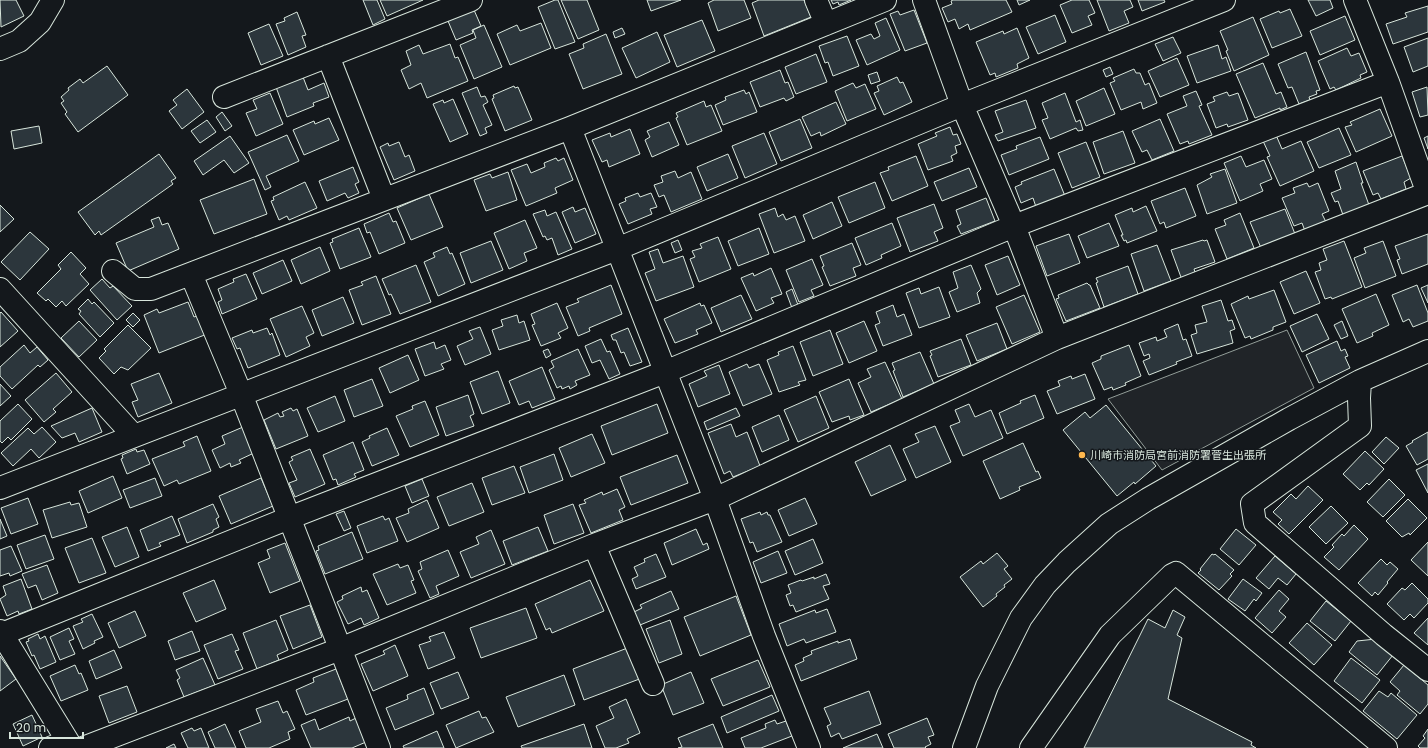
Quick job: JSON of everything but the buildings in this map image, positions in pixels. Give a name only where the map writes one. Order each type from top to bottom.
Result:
[{"type":"street","points":[[0,49],[19,41],[40,22],[53,0]]},
{"type":"street","points":[[224,97],[470,0]]},
{"type":"street","points":[[816,0],[826,24]]},
{"type":"street","points":[[113,271],[135,289],[151,289],[570,128],[885,0]]},
{"type":"street","points":[[924,0],[962,105],[1014,226],[1057,338]]},
{"type":"street","points":[[3,482],[134,436],[617,249],[962,105],[1224,0]]},
{"type":"street","points":[[1355,0],[1388,82],[1428,194],[1057,338],[715,499],[594,545],[340,649],[68,746],[1,632],[665,372],[1014,226],[1388,82]]},
{"type":"street","points":[[328,56],[384,199]]},
{"type":"street","points":[[570,128],[715,499],[764,636],[809,748]]},
{"type":"street","points":[[191,274],[241,394],[379,748]]},
{"type":"street","points":[[0,289],[134,436]]},
{"type":"street","points":[[964,748],[987,686],[1021,618],[1045,585],[1067,562],[1109,524],[1148,499],[1289,419],[1360,381],[1428,351]]},
{"type":"street","points":[[1360,381],[1360,426],[1252,504],[1255,523],[1384,635],[1428,670]]},
{"type":"street","points":[[594,545],[653,684]]},
{"type":"street","points":[[1031,748],[1110,635],[1172,574],[1176,573],[1386,748]]},
{"type":"shaded area","points":[[1287,330],[1314,388],[1162,470],[1108,399]]},
{"type":"place","name":"川崎市消防局宮前消防署菅生出張所","points":[[1082,455]]}]
